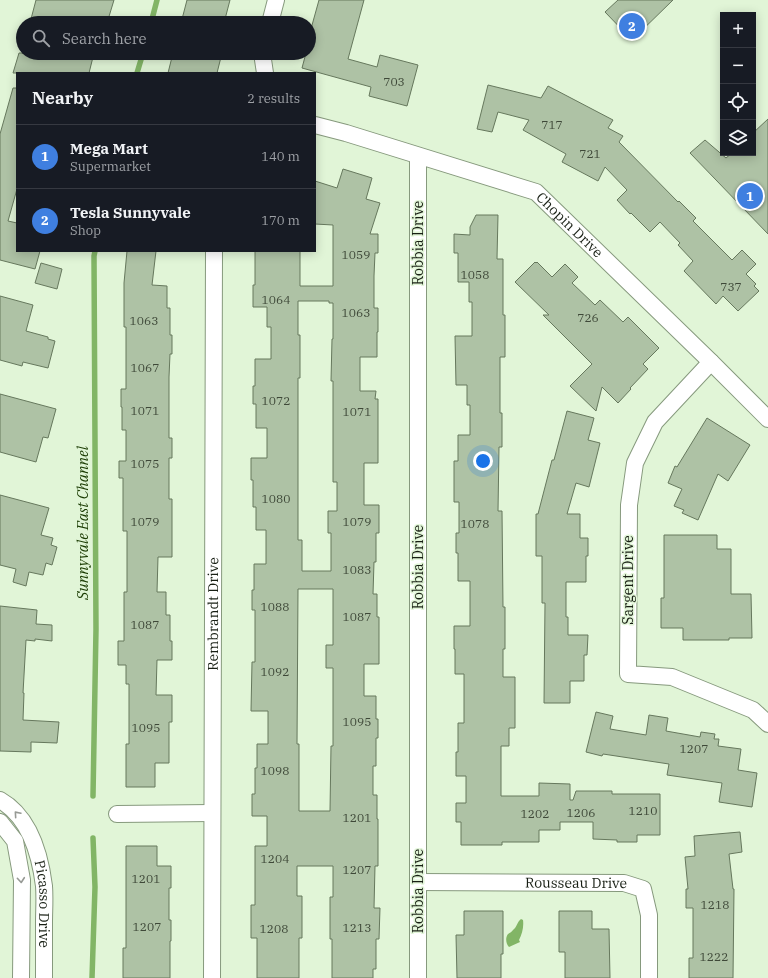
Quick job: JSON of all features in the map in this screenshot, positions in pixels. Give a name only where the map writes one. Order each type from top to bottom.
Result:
[{"type":"street","points":[[272,16],[276,0]]},
{"type":"street","points":[[263,60],[265,72]]},
{"type":"street","name":"Chopin Drive","points":[[316,125],[346,133],[536,192],[768,419]]},
{"type":"street","name":"Robbia Drive","points":[[418,156],[418,978]]},
{"type":"street","name":"Rembrandt Drive","points":[[212,978],[214,252]]},
{"type":"street","name":"Sargent Drive","points":[[711,362],[655,422],[635,463],[629,505],[628,674],[672,677],[753,710],[768,724]]},
{"type":"street","name":"Picasso Drive","points":[[0,800],[9,805],[22,821],[29,832],[40,861],[44,888],[44,978]]},
{"type":"street","points":[[117,814],[212,813]]},
{"type":"street","name":"Picasso Drive","points":[[0,822],[16,841],[22,880],[21,978]]},
{"type":"street","name":"Rousseau Drive","points":[[418,882],[624,883],[643,889],[649,915],[649,978]]},
{"type":"shaded area","points":[[521,919],[523,920],[523,925],[519,940],[520,942],[509,947],[506,937]]},
{"type":"building","points":[[36,0],[114,0],[109,16],[32,16]]},
{"type":"building","points":[[187,0],[230,0],[226,16],[183,16]]},
{"type":"building","points":[[319,0],[364,0],[348,59],[377,67],[380,55],[418,65],[407,106],[369,96],[371,87],[302,68],[304,60],[316,60],[316,16],[315,16]]},
{"type":"building","points":[[618,0],[673,0],[632,40],[605,12]]},
{"type":"building","points":[[17,60],[92,60],[89,72],[13,73]]},
{"type":"building","points":[[171,60],[220,60],[217,72],[168,72]]},
{"type":"building","points":[[488,85],[541,98],[548,86],[613,120],[608,128],[623,136],[619,142],[678,202],[679,201],[696,218],[693,221],[732,260],[742,250],[756,264],[746,274],[756,284],[754,286],[759,291],[738,311],[723,296],[716,304],[684,271],[693,261],[678,245],[680,243],[660,222],[650,232],[617,200],[627,190],[605,167],[598,181],[562,162],[566,154],[523,130],[529,120],[498,112],[492,132],[477,129]]},
{"type":"building","points":[[13,88],[16,88],[16,193],[8,221],[16,223],[16,252],[40,252],[35,269],[0,260],[0,134]]},
{"type":"building","points":[[768,119],[768,234],[690,153],[705,140],[720,153],[720,156],[726,158],[728,156],[756,156],[756,130]]},
{"type":"building","points":[[343,169],[372,178],[366,199],[380,203],[370,234],[378,234],[378,253],[375,253],[374,276],[374,308],[378,308],[377,357],[360,357],[360,391],[376,391],[375,399],[378,399],[378,463],[364,463],[364,505],[379,505],[379,533],[376,533],[376,562],[374,562],[373,594],[377,594],[377,617],[379,617],[379,664],[364,664],[364,696],[376,696],[376,719],[378,719],[376,766],[373,766],[373,795],[377,795],[378,819],[378,866],[375,866],[374,908],[380,908],[379,939],[376,939],[376,969],[373,969],[373,978],[332,978],[330,897],[333,897],[333,866],[297,866],[297,896],[302,896],[302,938],[299,938],[299,978],[257,978],[257,938],[251,938],[251,905],[255,905],[255,846],[267,846],[267,816],[252,816],[252,794],[255,794],[257,744],[268,744],[268,711],[251,711],[252,662],[255,662],[255,610],[252,610],[252,590],[254,590],[254,564],[266,564],[266,530],[256,530],[256,507],[253,507],[251,458],[267,458],[267,428],[256,428],[256,404],[253,404],[253,386],[255,386],[255,359],[271,359],[271,327],[267,327],[267,307],[253,307],[255,252],[300,252],[300,286],[333,286],[333,225],[316,224],[316,181],[337,188]],"holes":[[[298,301],[329,301],[329,303],[333,303],[331,381],[333,381],[333,482],[337,482],[337,511],[328,511],[328,533],[331,533],[331,571],[302,571],[302,540],[298,540],[298,378],[300,378]],[[298,589],[333,589],[333,645],[326,645],[326,668],[333,668],[333,746],[331,746],[330,811],[299,811],[299,744],[297,744]]]},
{"type":"building","points":[[476,215],[498,215],[497,259],[503,259],[505,357],[500,357],[500,413],[502,413],[502,447],[499,447],[498,511],[502,511],[503,607],[505,607],[503,677],[515,677],[515,728],[509,728],[509,746],[501,746],[501,796],[539,796],[539,783],[570,784],[570,800],[573,800],[576,791],[612,791],[612,794],[660,794],[660,835],[637,835],[637,842],[617,842],[617,840],[593,839],[593,822],[560,822],[560,830],[539,830],[539,842],[502,842],[502,845],[461,845],[461,822],[456,822],[456,803],[466,803],[466,776],[456,776],[456,752],[458,752],[458,723],[464,723],[464,674],[455,674],[454,626],[470,626],[470,581],[458,581],[456,533],[459,533],[459,502],[454,502],[454,461],[458,461],[458,435],[470,435],[470,405],[467,405],[467,385],[456,385],[455,336],[472,336],[472,302],[469,302],[469,282],[458,282],[458,253],[454,253],[454,234],[470,235],[470,227]]},
{"type":"building","points":[[127,252],[156,252],[152,285],[167,286],[167,308],[170,308],[170,335],[172,335],[172,354],[170,354],[169,377],[169,438],[172,438],[172,458],[169,458],[169,499],[172,499],[172,557],[158,557],[157,592],[166,592],[166,615],[170,615],[172,660],[157,660],[156,695],[172,695],[172,722],[169,722],[169,763],[155,763],[155,787],[126,787],[126,744],[129,744],[129,684],[126,684],[126,665],[118,665],[118,641],[124,641],[124,592],[127,592],[127,531],[123,531],[123,478],[119,478],[119,461],[126,461],[126,430],[122,430],[121,407],[121,389],[126,389],[124,283]]},
{"type":"building","points":[[535,262],[537,262],[552,277],[565,264],[578,277],[572,283],[595,305],[600,300],[623,322],[628,317],[659,348],[643,364],[648,369],[618,403],[602,387],[596,411],[570,386],[592,364],[543,315],[549,315],[515,282]]},
{"type":"building","points":[[41,263],[62,269],[57,289],[35,283]]},
{"type":"building","points":[[0,296],[33,305],[26,331],[48,337],[48,339],[55,341],[48,368],[23,362],[22,366],[0,360]]},
{"type":"building","points":[[0,394],[56,409],[48,438],[43,437],[36,462],[0,452]]},
{"type":"building","points":[[567,411],[594,418],[588,440],[600,443],[589,487],[576,483],[567,514],[580,514],[580,538],[588,538],[586,582],[566,582],[566,617],[568,617],[568,635],[588,635],[587,655],[584,655],[584,681],[570,681],[570,703],[544,703],[545,603],[542,603],[542,556],[536,556],[536,514],[538,514]]},
{"type":"building","points":[[707,418],[750,445],[728,481],[718,474],[698,520],[682,513],[684,510],[674,506],[682,489],[668,483],[675,466],[677,467]]},
{"type":"building","points":[[0,495],[49,508],[41,535],[53,538],[51,545],[57,547],[52,565],[46,563],[43,575],[29,572],[26,586],[13,582],[16,569],[0,565]]},
{"type":"building","points":[[664,535],[717,535],[717,549],[731,549],[731,594],[751,594],[752,638],[729,638],[729,640],[683,640],[683,628],[661,628],[661,598],[664,598]]},
{"type":"building","points":[[0,606],[37,610],[36,624],[52,625],[52,641],[35,639],[35,641],[26,640],[23,720],[59,722],[57,743],[31,742],[31,752],[0,751]]},
{"type":"building","points":[[596,712],[613,716],[610,729],[646,735],[649,715],[668,718],[666,731],[700,737],[701,732],[715,734],[714,739],[719,739],[718,746],[741,749],[738,770],[757,773],[752,807],[719,802],[722,783],[667,775],[669,764],[603,754],[602,756],[586,752]]},
{"type":"building","points":[[740,832],[742,852],[729,854],[734,889],[733,978],[689,978],[689,958],[693,958],[693,908],[686,908],[686,889],[688,889],[685,857],[695,856],[694,836]]},
{"type":"building","points":[[126,846],[157,846],[157,866],[171,866],[171,888],[169,888],[169,920],[171,920],[170,978],[123,978],[123,948],[126,948]]},
{"type":"building","points":[[464,911],[503,911],[503,954],[501,954],[501,978],[457,978],[456,935],[464,935]]},
{"type":"building","points":[[559,911],[592,911],[592,929],[609,929],[610,978],[565,978],[565,952],[559,952]]},
{"type":"waterway","name":"Sunnyvale East Channel","points":[[153,16],[157,0]]},
{"type":"waterway","name":"Sunnyvale East Channel","points":[[137,72],[141,60]]},
{"type":"waterway","name":"Sunnyvale East Channel","points":[[93,796],[96,629],[95,252]]},
{"type":"waterway","name":"Sunnyvale East Channel","points":[[92,978],[95,887],[93,838]]},
{"type":"place","name":"Tesla Sunnyvale","points":[[632,26]]},
{"type":"place","name":"Mega Mart","points":[[750,196]]}]
